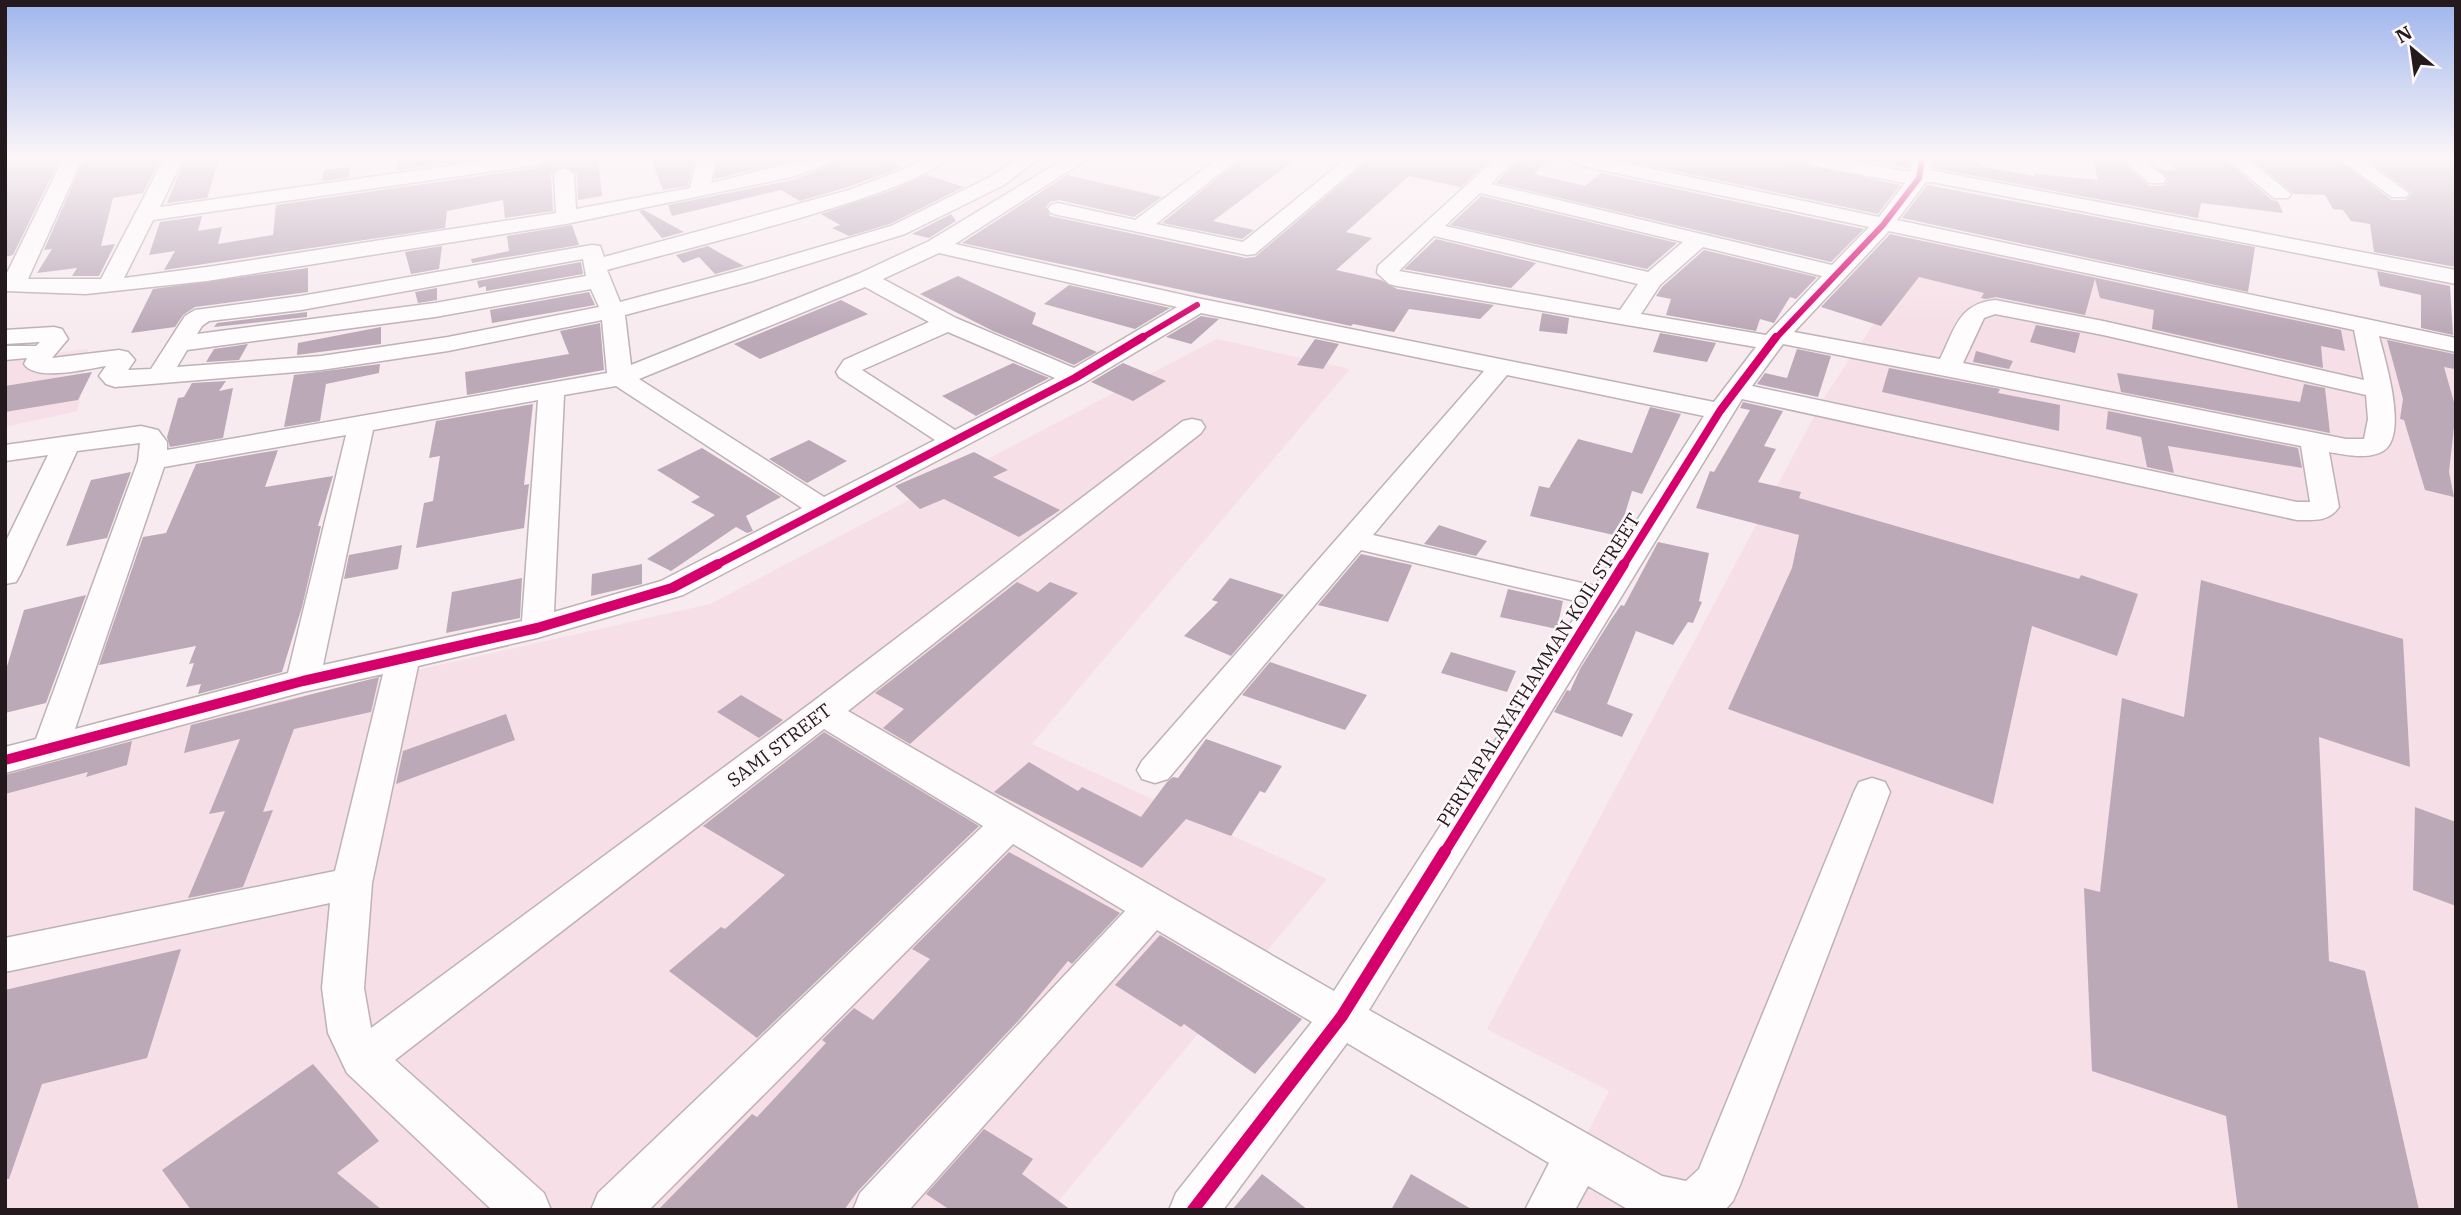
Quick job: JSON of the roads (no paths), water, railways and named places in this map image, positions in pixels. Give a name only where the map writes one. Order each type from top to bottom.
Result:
[{"type":"street","points":[[45,216],[10,285],[110,284],[215,273],[578,216]]},
{"type":"street","points":[[110,284],[146,216]]},
{"type":"street","points":[[178,344],[435,310],[594,260],[770,216]]},
{"type":"street","points":[[5,337],[54,334],[56,339],[41,355],[37,364],[40,367],[119,357],[123,360],[112,378],[321,363],[448,344],[613,311],[883,235],[928,216]]},
{"type":"street","points":[[949,216],[974,223]]},
{"type":"street","points":[[152,461],[620,378],[866,279],[937,246],[986,216]]},
{"type":"street","points":[[1088,216],[1247,249],[1288,216]]},
{"type":"street","points":[[1139,227],[1154,216]]},
{"type":"street","points":[[1444,216],[1389,266],[1388,274],[1397,279],[1626,318],[1949,366],[2099,399],[2363,448],[2376,443],[2382,432],[2382,412],[2365,326]]},
{"type":"street","points":[[1602,216],[1838,273]]},
{"type":"street","points":[[1840,216],[2456,345]]},
{"type":"street","name":"PERIYAPALAYATHAMMAN KOIL STREET","points":[[1193,1210],[1342,1016],[1728,400],[1775,339],[1889,216]]},
{"type":"street","points":[[2137,216],[2456,277]]},
{"type":"street","points":[[1430,229],[1652,280]]},
{"type":"street","points":[[1626,318],[1652,280],[1700,239]]},
{"type":"street","points":[[937,246],[1197,305],[1500,368],[1728,400],[2297,511],[2320,511],[2325,507],[2314,440]]},
{"type":"street","points":[[594,260],[613,311],[620,378]]},
{"type":"street","points":[[159,376],[193,321],[203,315],[594,260]]},
{"type":"street","points":[[203,315],[215,273]]},
{"type":"street","points":[[866,279],[947,323],[1075,377]]},
{"type":"street","points":[[5,760],[303,681],[537,628],[672,588],[1075,377],[1197,305]]},
{"type":"street","points":[[1949,366],[1974,314],[1995,307],[2103,328],[2376,390]]},
{"type":"street","points":[[947,323],[853,365],[848,372],[954,441]]},
{"type":"street","points":[[5,353],[29,351],[41,355]]},
{"type":"street","points":[[1155,770],[1500,368]]},
{"type":"street","points":[[620,378],[823,509]]},
{"type":"street","points":[[537,628],[552,389]]},
{"type":"street","points":[[303,681],[360,426]]},
{"type":"street","name":"SAMI STREET","points":[[363,1059],[823,712],[1192,427]]},
{"type":"street","points":[[5,453],[149,436],[154,442],[152,461],[51,747]]},
{"type":"street","points":[[5,575],[67,444]]},
{"type":"street","points":[[1353,539],[1605,598]]},
{"type":"street","points":[[404,656],[352,883],[343,988],[350,1032],[363,1059],[527,1210]]},
{"type":"street","points":[[823,712],[1008,825],[1154,906],[1654,1198],[1694,1207],[1716,1185],[1872,792]]},
{"type":"street","points":[[614,1210],[1008,825]]},
{"type":"street","points":[[5,955],[352,883]]},
{"type":"street","points":[[877,1210],[1154,906]]},
{"type":"street","points":[[1549,1210],[1579,1155]]}]
